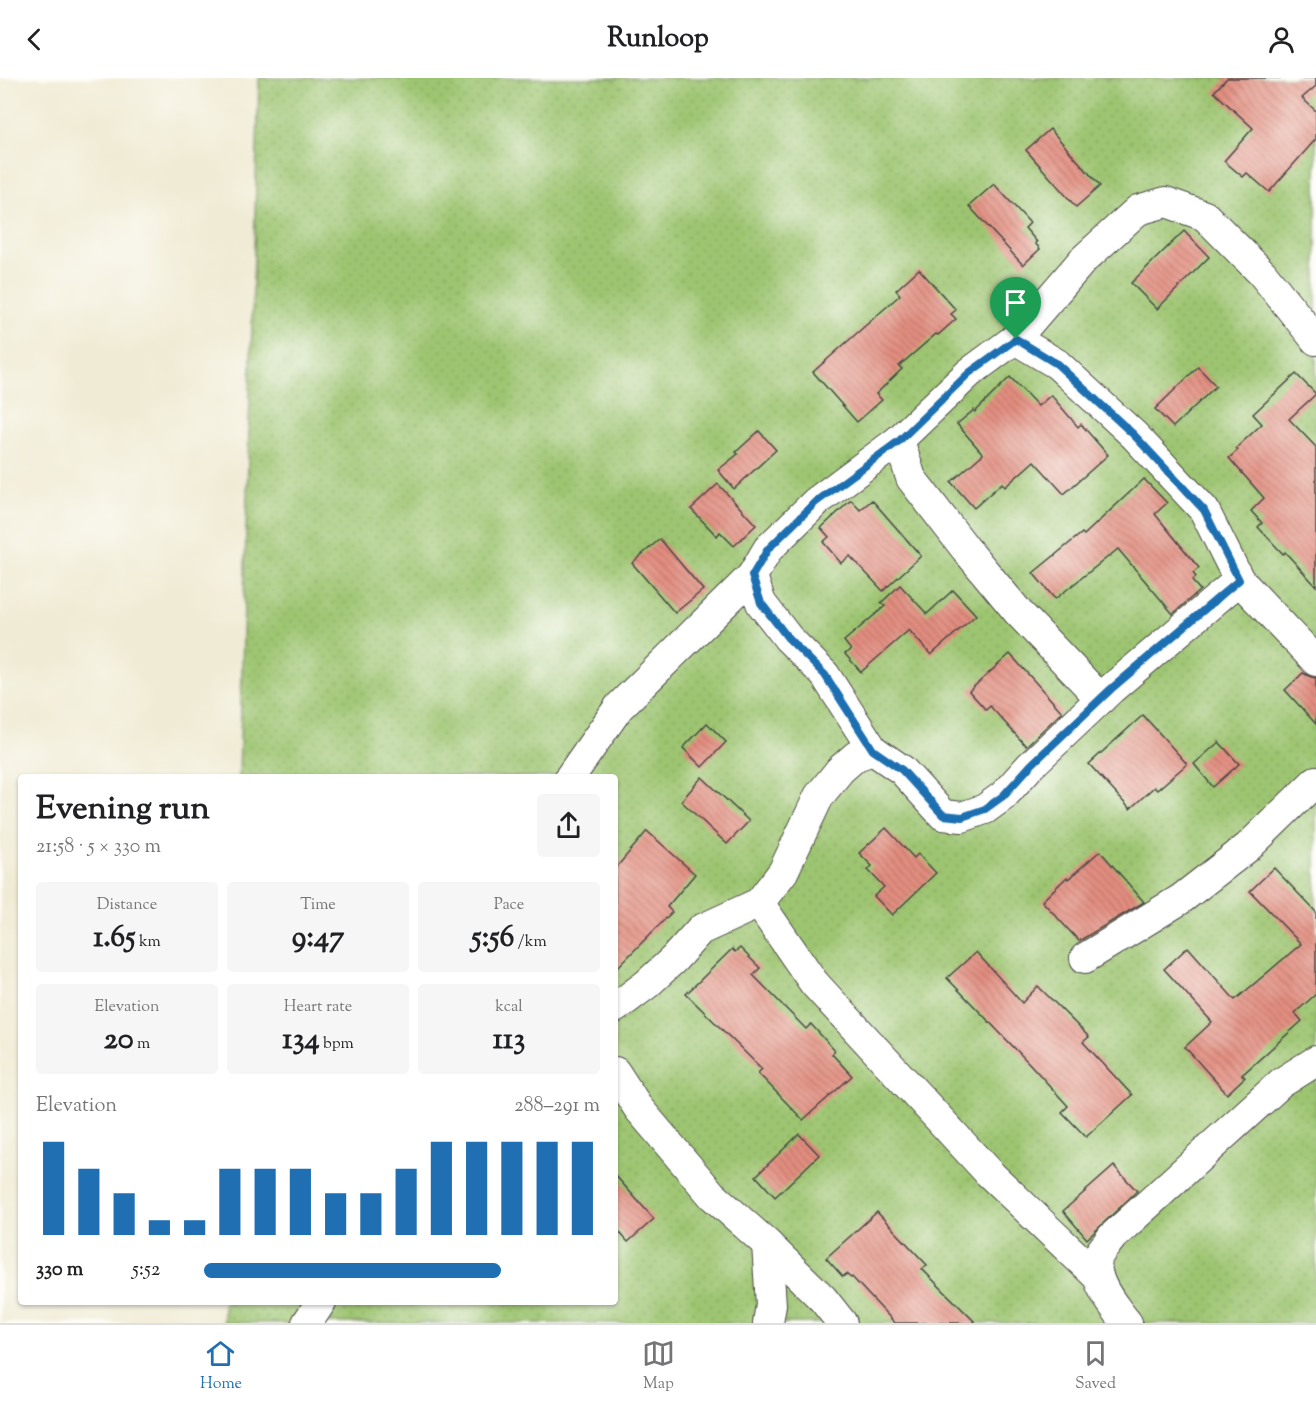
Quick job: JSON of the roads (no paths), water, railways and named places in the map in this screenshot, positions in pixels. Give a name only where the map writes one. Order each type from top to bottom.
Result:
[{"type":"street","points":[[572,774],[619,706],[752,576],[768,549],[816,502],[899,441],[969,373],[1016,339],[1083,260],[1138,210],[1166,202],[1205,216],[1262,273],[1316,340]]},
{"type":"street","points":[[1016,339],[1057,364],[1134,435],[1204,510],[1239,580],[1316,662]]},
{"type":"street","points":[[899,441],[911,478],[965,548],[1018,612],[1101,699]]},
{"type":"street","points":[[752,576],[761,603],[788,638],[825,675],[873,750],[902,770],[943,815],[962,817],[985,809],[1003,796],[1031,765],[1101,699],[1239,580]]},
{"type":"street","points":[[618,1006],[647,984],[700,930],[759,903],[783,872],[819,796],[840,770],[856,756],[873,750]]},
{"type":"street","points":[[1085,958],[1180,899],[1240,854],[1316,781]]},
{"type":"street","points":[[759,903],[814,983],[989,1173],[1098,1277],[1109,1300],[1127,1323]]},
{"type":"street","points":[[1098,1277],[1097,1257],[1112,1237],[1281,1083],[1316,1061]]},
{"type":"street","points":[[618,1077],[639,1109],[712,1195],[767,1244],[823,1299],[842,1323]]},
{"type":"street","points":[[767,1244],[771,1305],[768,1323]]},
{"type":"street","points":[[307,1323],[319,1305]]}]
